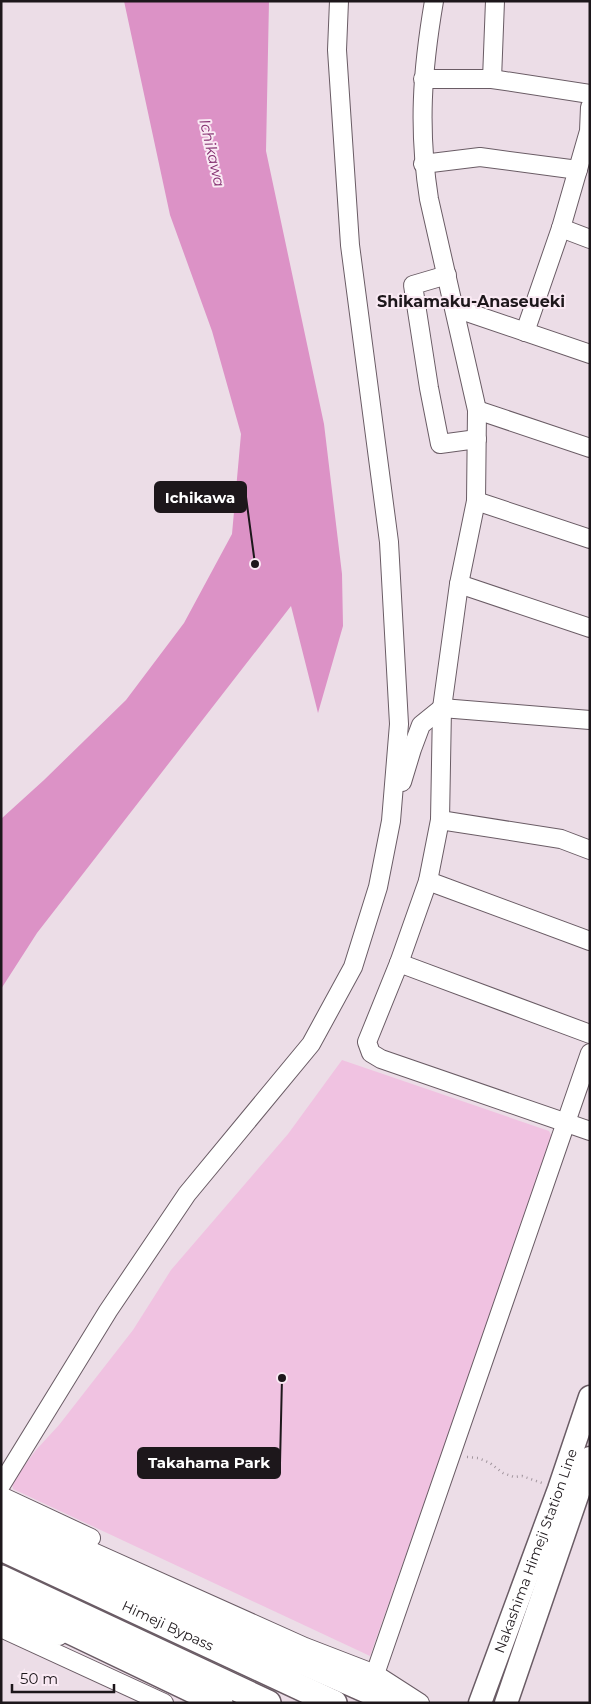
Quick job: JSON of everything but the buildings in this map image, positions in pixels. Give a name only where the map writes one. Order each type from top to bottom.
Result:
[{"type":"highway","points":[[1,1529],[396,1703]]},
{"type":"highway","points":[[62,1538],[137,1589]]},
{"type":"highway","name":"Himeji Bypass","points":[[1,1548],[334,1703]]},
{"type":"highway","name":"Himeji Bypass","points":[[1,1578],[268,1703]]},
{"type":"highway","points":[[1,1598],[220,1703]]},
{"type":"main road","name":"Nakashima Himeji Station Line","points":[[480,1703],[590,1397]]},
{"type":"main road","name":"Nakashima Himeji Station Line","points":[[506,1703],[590,1458]]},
{"type":"street","points":[[339,1],[337,50],[350,245],[389,551],[399,724],[391,821]]},
{"type":"street","points":[[434,1],[423,79],[421,122],[423,164],[429,199],[477,410],[476,500],[458,584],[442,708],[440,820],[428,881],[399,963],[367,1042],[371,1053],[381,1059],[590,1131]]},
{"type":"street","points":[[492,79],[495,1]]},
{"type":"street","points":[[423,79],[492,79],[590,94]]},
{"type":"street","points":[[525,332],[561,228],[578,170],[589,132],[590,108]]},
{"type":"street","points":[[423,164],[480,157],[578,170]]},
{"type":"street","points":[[561,228],[590,239]]},
{"type":"street","points":[[447,275],[413,285],[429,388],[440,444],[477,439]]},
{"type":"street","points":[[455,308],[590,354]]},
{"type":"street","points":[[477,410],[590,448]]},
{"type":"street","points":[[476,500],[590,539]]},
{"type":"street","points":[[458,584],[590,628]]},
{"type":"street","points":[[1,1485],[108,1311],[187,1194],[311,1044],[353,967],[378,887],[391,821],[421,725],[442,708],[590,720]]},
{"type":"street","points":[[440,820],[561,838],[590,850]]},
{"type":"street","points":[[428,881],[590,941]]},
{"type":"street","points":[[399,963],[590,1034]]},
{"type":"street","points":[[375,1674],[590,1053]]},
{"type":"street","points":[[1,1496],[279,1629],[305,1647]]},
{"type":"street","points":[[1,1514],[62,1538],[305,1647],[375,1674],[420,1703]]},
{"type":"street","points":[[1,1613],[29,1626],[135,1662]]},
{"type":"street","points":[[1,1628],[164,1703]]},
{"type":"path","points":[[452,1451],[465,1457],[478,1458],[490,1463],[503,1473],[514,1477],[522,1476],[558,1489]]},
{"type":"shaded area","points":[[342,1060],[549,1131],[553,1139],[370,1656],[13,1489],[12,1482],[133,1330],[171,1270],[288,1134]]},
{"type":"water","points":[[124,1],[269,1],[266,151],[324,424],[342,574],[343,626],[318,713],[291,606],[37,933],[1,989],[1,819],[126,700],[184,623],[232,534],[241,434],[212,331],[170,215]]},
{"type":"place","name":"Ichikawa","points":[[255,564]]},
{"type":"place","name":"Takahama Park","points":[[282,1378]]},
{"type":"district","name":"Shikamaku-Anaseueki","points":[[471,301]]}]
